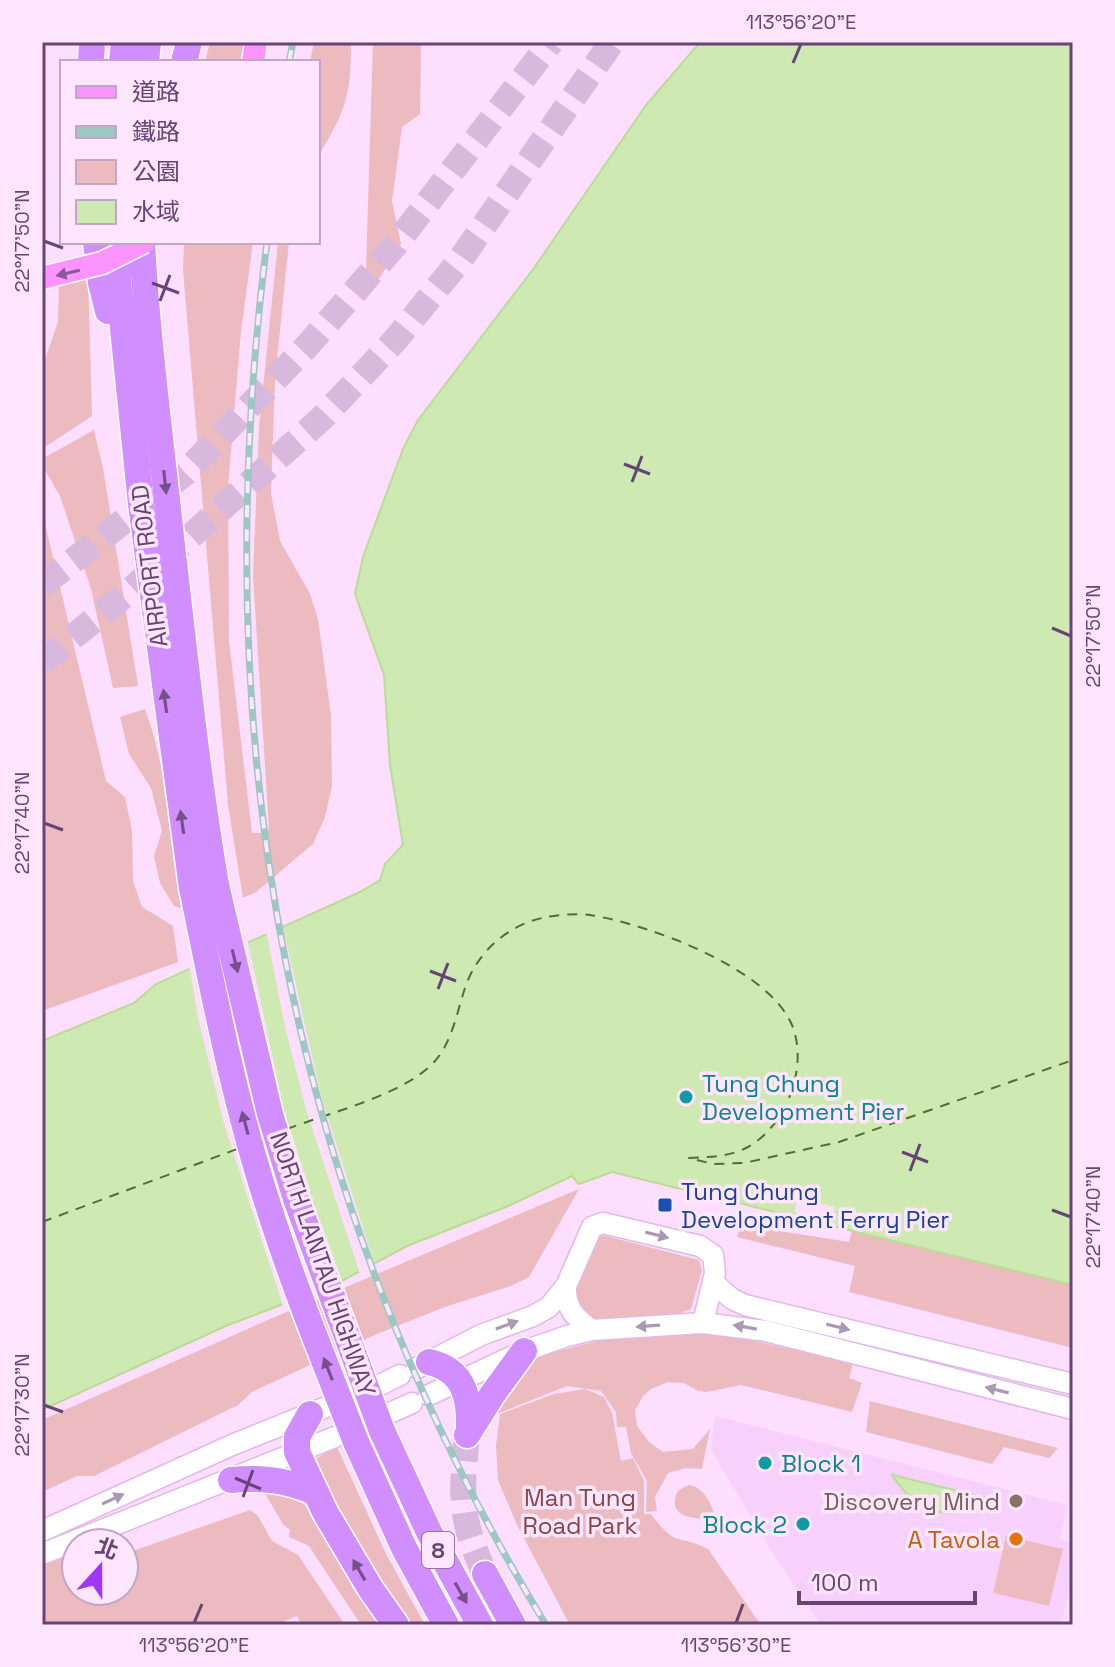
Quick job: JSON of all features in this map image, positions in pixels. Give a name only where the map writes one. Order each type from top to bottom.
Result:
[{"type":"highway","points":[[96,244],[101,283],[129,392]]},
{"type":"highway","name":"AIRPORT ROAD","points":[[118,244],[118,280],[129,392],[160,659],[204,887]]},
{"type":"highway","name":"AIRPORT ROAD","points":[[143,244],[152,354],[198,767],[204,887]]},
{"type":"highway","points":[[152,354],[161,244]]},
{"type":"highway","name":"NORTH LANTAU HIGHWAY","points":[[204,887],[296,1199],[447,1567],[480,1625]]},
{"type":"highway","name":"NORTH LANTAU HIGHWAY","points":[[204,887],[217,1014],[269,1208],[346,1440],[446,1625]]},
{"type":"highway","points":[[415,1368],[446,1368],[460,1381],[469,1402],[468,1433],[524,1351]]},
{"type":"highway","points":[[317,1411],[297,1437],[297,1452],[316,1493],[370,1588],[396,1625]]},
{"type":"highway","points":[[231,1480],[282,1480],[316,1493]]},
{"type":"highway","points":[[485,1574],[513,1625]]},
{"type":"main road","points":[[42,278],[102,263],[139,244]]},
{"type":"main road","points":[[380,1385],[481,1335],[541,1312],[566,1286],[592,1227],[603,1223],[707,1249],[716,1260],[714,1283],[703,1323]]},
{"type":"main road","points":[[714,1283],[732,1299],[745,1305],[1073,1384]]},
{"type":"main road","points":[[566,1286],[566,1300],[571,1311],[592,1330]]},
{"type":"main road","points":[[387,1422],[420,1399],[524,1351],[592,1330],[703,1323],[766,1331],[1073,1409]]},
{"type":"main road","points":[[42,1531],[232,1445],[317,1411]]},
{"type":"main road","points":[[42,1554],[297,1452],[346,1440]]},
{"type":"shaded area","points":[[715,1416],[1067,1505],[1060,1539],[1073,1543],[1073,1572],[1061,1625],[821,1625],[777,1560],[711,1450]]},
{"type":"green space","points":[[210,42],[244,42],[243,60],[206,60]]},
{"type":"green space","points":[[314,42],[351,42],[345,102],[320,153],[320,60],[310,60]]},
{"type":"green space","points":[[373,42],[421,42],[420,114],[402,127],[392,201],[401,244],[365,301]]},
{"type":"green space","points":[[184,244],[253,244],[241,331],[228,487],[229,641],[252,833],[266,833],[269,829],[253,576],[259,427],[278,244],[289,244],[275,379],[271,493],[280,541],[310,594],[318,619],[331,716],[332,786],[325,817],[313,844],[256,892],[243,898],[228,805],[183,270]]},
{"type":"green space","points":[[88,278],[92,416],[42,449],[42,368],[58,322],[59,284]]},
{"type":"green space","points":[[94,430],[103,468],[138,686],[113,688],[91,589],[60,496],[42,465],[42,459]]},
{"type":"green space","points":[[42,511],[106,781],[125,797],[132,831],[133,881],[142,907],[173,926],[178,962],[42,1011]]},
{"type":"green space","points":[[145,709],[164,782],[181,908],[174,906],[160,883],[154,856],[162,831],[151,788],[129,754],[120,717]]},
{"type":"green space","points":[[579,1189],[529,1277],[377,1334],[252,1392],[238,1405],[94,1476],[77,1476],[42,1492],[42,1420],[270,1319]]},
{"type":"green space","points":[[741,1225],[849,1242],[852,1231],[1073,1285],[1073,1348],[849,1292],[855,1266],[737,1237]]},
{"type":"green space","points":[[602,1235],[699,1260],[702,1270],[691,1309],[680,1313],[597,1319],[582,1315],[572,1291],[597,1237]]},
{"type":"green space","points":[[681,1333],[730,1335],[853,1364],[849,1378],[862,1383],[852,1412],[741,1385],[707,1392],[684,1383],[668,1382],[651,1389],[635,1410],[637,1426],[649,1442],[663,1452],[693,1449],[710,1429],[702,1469],[686,1468],[668,1473],[655,1497],[657,1511],[646,1512],[647,1481],[631,1453],[626,1427],[617,1427],[616,1412],[601,1391],[567,1386],[487,1418],[535,1357],[597,1341]]},
{"type":"green space","name":"Man Tung Road Park","points":[[585,1389],[604,1397],[612,1413],[621,1461],[633,1458],[644,1481],[644,1514],[651,1514],[666,1532],[677,1539],[708,1549],[761,1625],[570,1625],[517,1525],[498,1480],[496,1446],[500,1414],[554,1394]]},
{"type":"green space","points":[[870,1401],[1058,1448],[1049,1458],[1004,1447],[992,1464],[866,1432]]},
{"type":"green space","points":[[337,1447],[386,1554],[425,1625],[407,1625],[314,1472],[315,1459]]},
{"type":"green space","points":[[689,1485],[704,1494],[718,1522],[690,1517],[678,1511],[675,1506],[677,1493]]},
{"type":"green space","points":[[264,1492],[291,1495],[309,1508],[385,1625],[361,1625],[309,1546],[289,1537],[290,1530]]},
{"type":"green space","points":[[250,1510],[258,1516],[272,1541],[298,1555],[345,1625],[301,1625],[297,1616],[275,1625],[42,1625],[42,1560],[60,1559],[60,1607],[140,1607],[140,1548]]},
{"type":"green space","points":[[1006,1536],[1063,1549],[1049,1606],[993,1593]]},
{"type":"water","points":[[700,42],[1073,42],[1073,1285],[612,1172],[579,1184],[572,1176],[506,1207],[407,1246],[338,1283],[228,1325],[42,1410],[42,1041],[134,1003],[156,984],[360,892],[380,880],[385,864],[403,845],[390,765],[384,675],[355,594],[363,557],[403,449],[418,420],[534,268],[646,105]]},
{"type":"water","points":[[892,1475],[996,1500],[965,1511],[938,1512],[914,1500]]},
{"type":"pier","points":[[282,923],[321,1096],[376,1269],[361,1277],[306,1109],[285,1027],[266,930]]},
{"type":"pier","points":[[247,938],[284,1110],[309,1195],[342,1286],[284,1309],[224,1124],[198,1018],[189,965]]},
{"type":"pier","points":[[798,1198],[835,1207],[831,1221],[822,1219],[820,1227],[816,1226],[818,1218],[794,1212]]},
{"type":"ferry route","points":[[287,1129],[387,1093],[422,1073],[446,1045],[470,976],[494,943],[529,922],[566,915],[590,915],[614,920],[704,952],[758,985],[779,1004],[792,1025],[797,1041],[796,1077],[791,1094],[773,1125],[748,1147],[734,1153],[689,1158],[713,1164],[744,1163],[839,1142],[1073,1060]]},
{"type":"ferry route","points":[[42,1222],[237,1149]]},
{"type":"tunnel","points":[[42,585],[185,473],[309,344],[396,244],[551,42]]},
{"type":"tunnel","points":[[42,662],[131,590],[322,418],[397,338],[460,260],[612,42]]},
{"type":"tunnel","points":[[467,1435],[464,1506],[470,1537],[485,1574]]},
{"type":"railway","points":[[289,60],[293,42]]},
{"type":"railway","points":[[267,244],[250,426],[247,606],[259,784],[285,958],[326,1130],[383,1298],[456,1463],[546,1625]]},
{"type":"place","name":"Tung Chung Development Pier","points":[[686,1097]]},
{"type":"place","name":"Tung Chung Development Ferry Pier","points":[[665,1205]]},
{"type":"place","name":"Block 1","points":[[765,1463]]},
{"type":"place","name":"Discovery Mind","points":[[1016,1501]]},
{"type":"place","name":"Block 2","points":[[803,1524]]},
{"type":"place","name":"A Tavola","points":[[1016,1539]]}]
